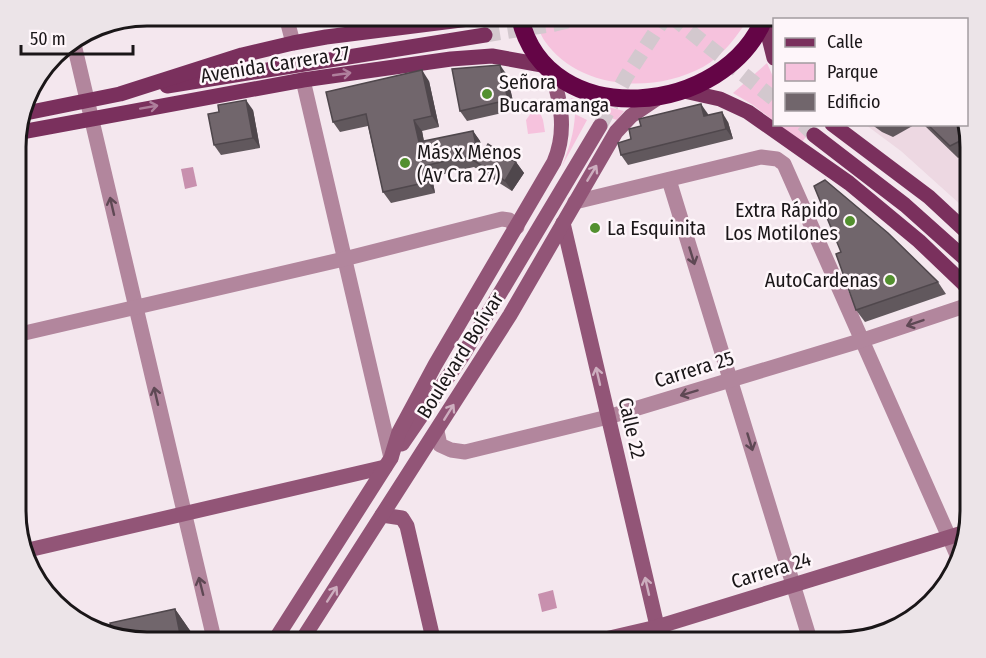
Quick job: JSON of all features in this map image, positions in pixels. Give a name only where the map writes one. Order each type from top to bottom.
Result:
[{"type":"highway","points":[[523,26],[531,49],[547,69],[566,81],[605,96],[636,99],[660,97],[684,91],[709,80],[736,59],[749,45],[759,26]]},
{"type":"main road","name":"Avenida Carrera 27","points":[[31,112],[120,94],[242,55],[293,43],[418,26]]},
{"type":"main road","points":[[766,26],[773,54]]},
{"type":"main road","points":[[120,94],[485,35]]},
{"type":"main road","name":"Avenida Carrera 27","points":[[27,131],[303,80],[474,56],[492,56],[547,69]]},
{"type":"main road","name":"Boulevard Bolívar","points":[[280,632],[388,463],[399,432],[424,385],[554,162],[561,142],[562,122],[558,93],[547,69]]},
{"type":"main road","points":[[684,91],[720,99],[748,112],[849,183],[919,241],[960,280]]},
{"type":"main road","name":"Boulevard Bolívar","points":[[307,632],[510,315],[621,126],[660,97]]},
{"type":"main road","points":[[32,549],[388,463],[463,355],[600,126]]},
{"type":"main road","points":[[835,126],[929,197],[960,226]]},
{"type":"main road","points":[[814,135],[905,205],[960,254]]},
{"type":"main road","name":"Calle 22","points":[[563,224],[658,632]]},
{"type":"main road","points":[[382,515],[402,518],[407,526],[431,632]]},
{"type":"main road","name":"Carrera 24","points":[[635,632],[958,534]]},
{"type":"street","points":[[289,26],[293,43]]},
{"type":"street","points":[[75,49],[212,632]]},
{"type":"street","points":[[303,80],[388,463]]},
{"type":"street","points":[[575,202],[761,157],[777,159],[784,164],[954,549]]},
{"type":"street","points":[[669,180],[808,632]]},
{"type":"street","points":[[26,333],[344,259],[502,219],[509,220],[517,227]]},
{"type":"street","name":"Carrera 25","points":[[437,432],[440,445],[451,450],[465,452],[608,417],[863,340],[960,308]]},
{"type":"shaded area","points":[[867,126],[958,126],[960,204],[901,151]]},
{"type":"shaded area","points":[[193,167],[197,186],[185,189],[181,169]]},
{"type":"shaded area","points":[[553,590],[557,608],[542,612],[538,594]]},
{"type":"green space","points":[[538,26],[743,26],[724,51],[703,67],[683,76],[640,84],[596,78],[576,69],[559,57]]},
{"type":"green space","points":[[767,63],[773,77],[773,120],[753,105],[733,93]]},
{"type":"green space","points":[[571,98],[624,111],[617,120],[573,106]]},
{"type":"green space","points":[[537,105],[545,132],[528,134],[526,120]]},
{"type":"green space","points":[[575,114],[587,120],[562,166],[571,141]]},
{"type":"green space","points":[[780,126],[814,126],[802,142]]},
{"type":"building","name":"Señora Bucaramanga","points":[[500,65],[508,100],[460,111],[452,69]]},
{"type":"building","name":"Más x Menos (Av Cra 27)","points":[[422,70],[432,116],[414,120],[419,142],[473,131],[479,159],[488,144],[516,162],[505,181],[467,156],[424,166],[428,182],[383,192],[366,114],[333,122],[326,92]]},
{"type":"building","points":[[246,100],[253,138],[214,145],[208,114],[219,112],[218,105]]},
{"type":"building","points":[[701,104],[704,116],[722,112],[726,129],[621,155],[618,143],[631,139],[629,129],[641,126],[639,119]]},
{"type":"building","points":[[929,126],[958,126],[960,141],[950,146]]},
{"type":"building","points":[[825,180],[888,233],[938,282],[856,310],[836,254],[841,252],[814,186]]},
{"type":"building","points":[[175,609],[180,632],[131,631],[111,627],[110,623]]},
{"type":"tunnel","points":[[485,35],[542,26]]},
{"type":"tunnel","points":[[600,126],[626,77],[659,26]]},
{"type":"tunnel","points":[[683,26],[773,98]]},
{"type":"tunnel","points":[[805,126],[814,135]]},
{"type":"place","name":"Señora Bucaramanga","points":[[487,94]]},
{"type":"place","name":"Más x Menos (Av Cra 27)","points":[[405,163]]},
{"type":"place","name":"Extra Rápido Los Motilones","points":[[850,221]]},
{"type":"place","name":"La Esquinita","points":[[595,228]]},
{"type":"place","name":"AutoCardenas","points":[[890,280]]}]
